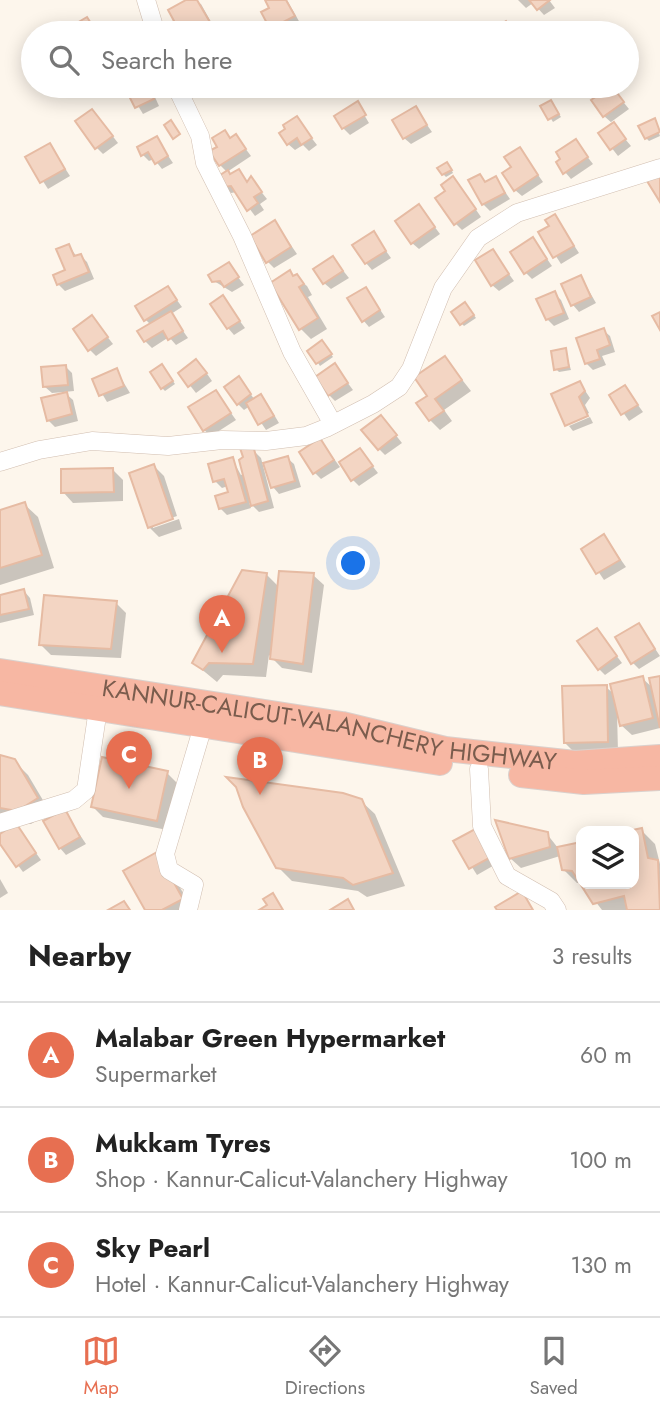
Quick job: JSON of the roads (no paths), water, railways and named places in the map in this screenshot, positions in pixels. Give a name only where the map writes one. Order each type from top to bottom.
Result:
[{"type":"highway","name":"KANNUR-CALICUT-VALANCHERY HIGHWAY","points":[[0,671],[342,724],[445,750],[575,763],[660,757]]},
{"type":"highway","name":"KANNUR-CALICUT-VALANCHERY HIGHWAY","points":[[0,693],[479,769],[584,782],[660,778]]},
{"type":"street","points":[[146,0],[152,21]]},
{"type":"street","points":[[182,98],[200,136],[205,163],[251,255],[292,352],[332,424]]},
{"type":"street","points":[[0,462],[39,450],[92,441],[168,446],[306,436],[373,404],[399,387],[411,369],[443,288],[478,238],[517,213],[660,168]]},
{"type":"street","points":[[0,823],[74,800],[86,790],[98,709]]},
{"type":"street","points":[[188,910],[194,885],[169,870],[165,854],[203,726]]},
{"type":"street","points":[[479,769],[482,826],[507,876],[551,901],[557,910]]},
{"type":"place","name":"Malabar Green Hypermarket","points":[[222,653]]},
{"type":"place","name":"Sky Pearl","points":[[129,789]]},
{"type":"place","name":"Mukkam Tyres","points":[[260,795]]}]
